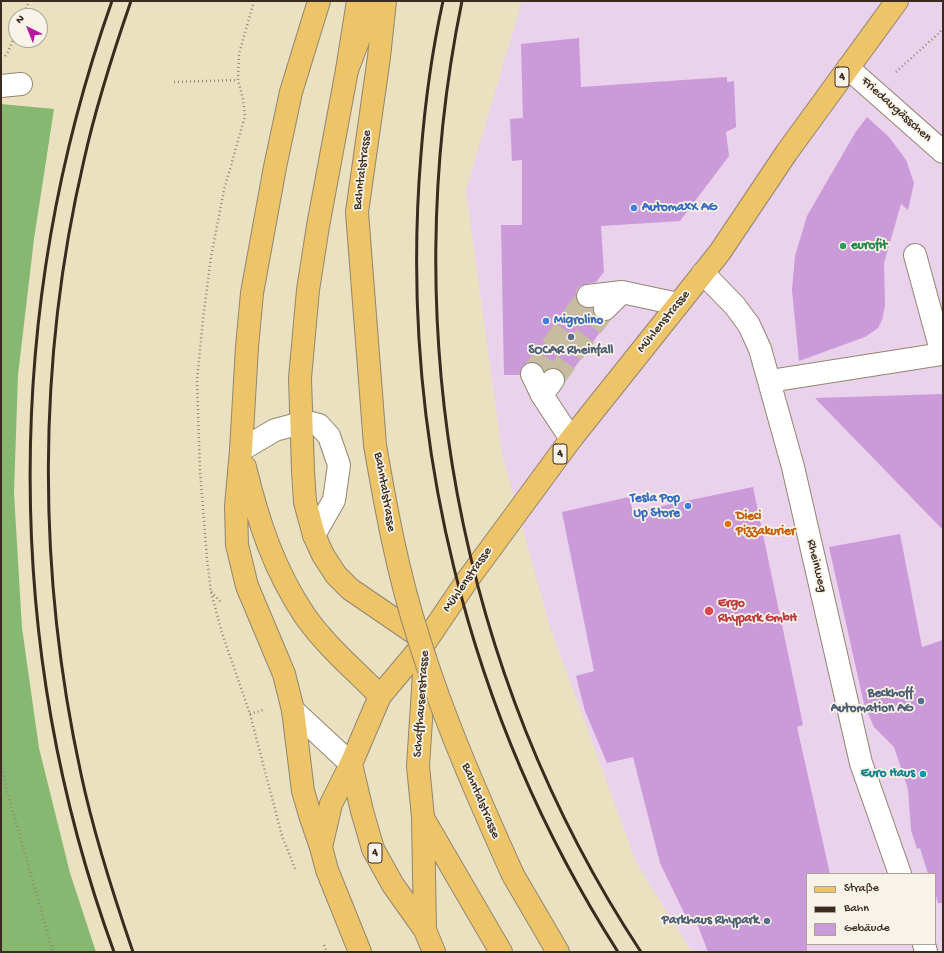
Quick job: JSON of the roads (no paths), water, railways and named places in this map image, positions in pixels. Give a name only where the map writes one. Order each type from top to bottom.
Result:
[{"type":"main road","points":[[319,1],[291,92],[267,207],[252,293],[236,506],[237,545],[247,586],[284,674],[293,710],[303,791],[310,815],[327,870],[360,952]]},
{"type":"main road","points":[[358,1],[308,290],[300,378],[305,502],[314,534],[323,555],[336,575],[350,589],[426,641]]},
{"type":"main road","points":[[347,70],[373,1]]},
{"type":"main road","name":"Bahntalstrasse","points":[[385,1],[379,57],[357,212],[375,445],[384,501],[394,546],[418,636],[448,723],[475,792],[513,875],[558,952]]},
{"type":"main road","name":"Mühlenstrasse","points":[[426,641],[466,582],[571,439],[720,252],[787,152],[897,1]]},
{"type":"main road","points":[[241,450],[260,525],[284,581],[306,616],[324,640],[380,696]]},
{"type":"main road","name":"Schaffhauserstrasse","points":[[426,641],[380,696],[351,764],[373,849],[393,885],[425,930],[434,952]]},
{"type":"main road","name":"Schaffhauserstrasse","points":[[425,930],[423,818],[418,766],[426,641]]},
{"type":"main road","points":[[321,847],[331,804],[351,764]]},
{"type":"main road","points":[[423,818],[501,952]]},
{"type":"street","name":"Friedaugässchen","points":[[848,68],[943,152]]},
{"type":"street","points":[[770,381],[942,354],[915,255]]},
{"type":"street","name":"Rheinweg","points":[[704,273],[750,324],[760,349],[793,467],[861,763],[900,873]]},
{"type":"street","points":[[596,302],[622,292],[678,304]]},
{"type":"street","points":[[542,383],[571,439]]},
{"type":"street","points":[[241,450],[275,430],[301,423],[319,425],[329,436],[339,465],[334,500],[314,534]]},
{"type":"street","points":[[293,710],[351,764]]},
{"type":"tunnel","points":[[532,374],[588,296]]},
{"type":"tunnel","points":[[553,380],[605,309]]},
{"type":"railway","points":[[112,1],[76,118],[51,236],[35,356],[30,477],[35,597],[51,717],[77,836],[114,952]]},
{"type":"railway","points":[[131,1],[99,100],[84,160],[69,236],[58,312],[51,389],[48,467],[50,544],[56,621],[67,698],[81,774],[92,819],[111,886],[133,952]]},
{"type":"railway","points":[[443,1],[429,77],[421,154],[417,259],[421,363],[433,467],[454,569],[483,669],[520,767],[565,861],[618,952]]},
{"type":"railway","points":[[462,1],[443,124],[436,248],[441,372],[457,494],[486,615],[526,732],[578,844],[641,952]]},
{"type":"place","name":"AutomaxX AG","points":[[634,208]]},
{"type":"place","name":"eurofit","points":[[843,246]]},
{"type":"place","name":"Migrolino","points":[[546,321]]},
{"type":"place","name":"SOCAR Rheinfall","points":[[571,337]]},
{"type":"place","name":"Tesla Pop Up Store","points":[[688,506]]},
{"type":"place","name":"Dieci Pizzakurier","points":[[728,524]]},
{"type":"place","name":"Ergo Rhypark GmbH","points":[[709,611]]},
{"type":"place","name":"Beckhoff Automation AG","points":[[921,701]]},
{"type":"place","name":"Euro Haus","points":[[923,774]]},
{"type":"place","name":"Parkhaus Rhypark","points":[[767,921]]}]
